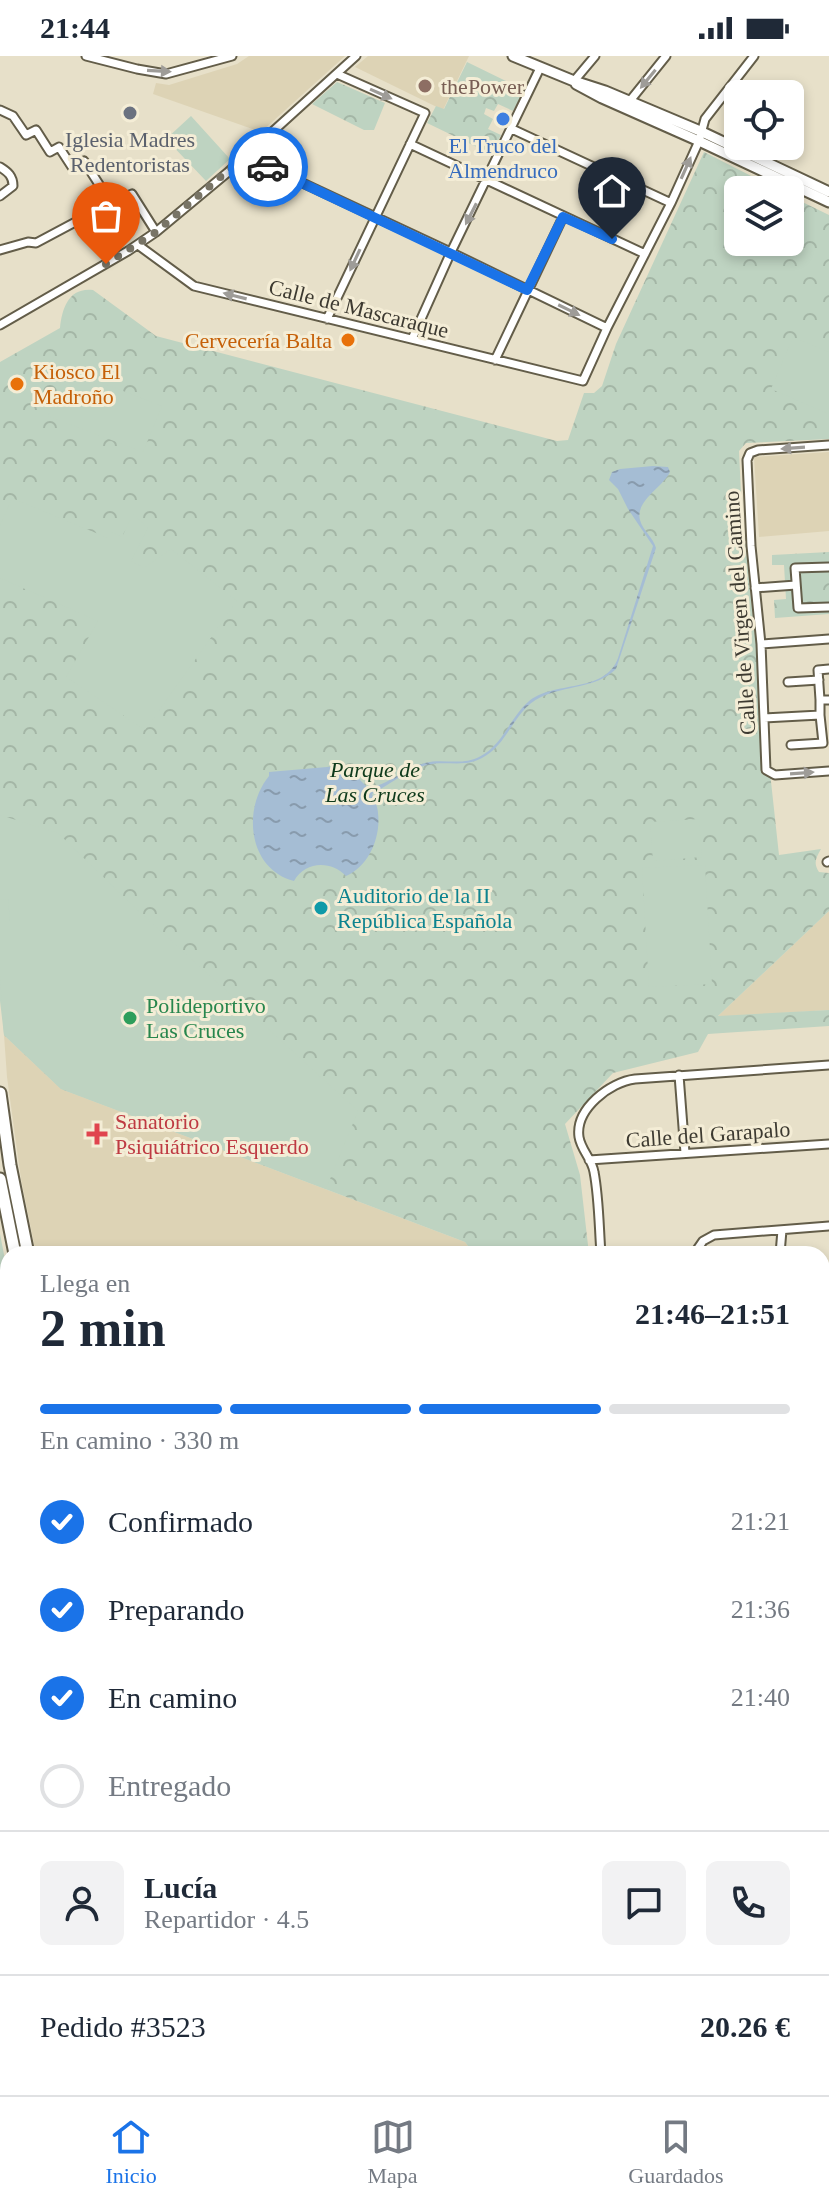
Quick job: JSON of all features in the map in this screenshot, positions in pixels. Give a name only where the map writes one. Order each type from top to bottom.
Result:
[{"type":"main road","points":[[513,56],[629,102],[829,202]]},
{"type":"main road","points":[[574,81],[602,98],[829,192]]},
{"type":"main road","points":[[0,1093],[26,1246]]},
{"type":"main road","points":[[0,1179],[13,1246]]},
{"type":"street","points":[[86,56],[166,74],[232,56]]},
{"type":"street","points":[[0,325],[156,232],[356,56]]},
{"type":"street","points":[[574,81],[595,56]]},
{"type":"street","points":[[629,102],[666,56]]},
{"type":"street","points":[[245,156],[607,328],[671,203],[705,119],[754,56]]},
{"type":"street","points":[[412,339],[540,68]]},
{"type":"street","points":[[327,319],[425,113],[337,74]]},
{"type":"street","points":[[0,110],[13,116],[26,135],[36,130],[50,152],[59,147],[72,167],[84,161],[111,203]]},
{"type":"street","points":[[512,129],[671,203]]},
{"type":"street","points":[[410,144],[645,254]]},
{"type":"street","points":[[0,167],[13,180],[13,186],[0,196]]},
{"type":"street","points":[[0,250],[28,242],[36,243],[132,194],[156,232]]},
{"type":"street","points":[[495,360],[563,217]]},
{"type":"street","name":"Calle de Mascaraque","points":[[138,245],[194,286],[583,381],[607,328]]},
{"type":"street","name":"Calle de Virgen del Camino","points":[[829,445],[758,450],[750,453],[747,460],[761,644],[766,770],[775,775],[829,771]]},
{"type":"street","points":[[829,567],[795,568],[798,608],[829,607]]},
{"type":"street","points":[[755,588],[796,585]]},
{"type":"street","points":[[761,644],[829,639]]},
{"type":"street","points":[[791,745],[823,743],[826,735],[820,715],[825,700],[818,670],[829,669]]},
{"type":"street","points":[[788,682],[819,680]]},
{"type":"street","points":[[764,718],[820,715]]},
{"type":"street","points":[[600,1246],[594,1173],[580,1142],[580,1123],[590,1106],[615,1084],[679,1075],[829,1065]]},
{"type":"street","points":[[679,1075],[685,1153]]},
{"type":"street","name":"Calle del Garapalo","points":[[589,1160],[829,1144]]},
{"type":"street","points":[[700,1246],[714,1235],[829,1226]]},
{"type":"street","points":[[781,1246],[782,1230]]},
{"type":"shaded area","points":[[249,56],[345,56],[261,132],[153,94],[156,83],[169,85],[237,64]]},
{"type":"shaded area","name":"thePower","points":[[368,56],[469,56],[443,110],[355,67]]},
{"type":"shaded area","points":[[829,452],[829,531],[759,537],[754,457]]},
{"type":"shaded area","points":[[829,911],[829,1010],[717,1017]]},
{"type":"shaded area","name":"Sanatorio Psiquiátrico Esquerdo","points":[[4,1035],[61,1089],[465,1242],[468,1246],[34,1246],[21,1179]]},
{"type":"green space","points":[[467,62],[524,90],[513,111],[498,104],[494,111],[486,108],[484,114],[493,119],[488,129],[501,135],[491,154],[427,123],[436,106],[444,109]]},
{"type":"green space","points":[[337,82],[385,103],[374,130],[364,130],[312,104]]},
{"type":"green space","points":[[191,116],[230,159],[206,181],[166,139]]},
{"type":"green space","name":"Parque de Las Cruces","points":[[704,152],[751,176],[724,176],[724,256],[804,256],[804,203],[829,215],[829,439],[746,443],[739,451],[742,515],[779,855],[821,849],[816,863],[819,872],[829,873],[829,911],[718,1016],[829,1010],[829,1026],[708,1034],[698,1052],[613,1073],[565,1124],[580,1175],[588,1246],[468,1246],[465,1242],[61,1089],[4,1035],[0,1001],[0,362],[60,328],[68,300],[78,292],[93,290],[156,336],[557,441],[568,440],[584,393],[594,393],[602,386],[616,344]]},
{"type":"green space","points":[[793,337],[829,352],[829,414],[771,389]]},
{"type":"green space","points":[[66,369],[162,406],[143,452],[48,416]]},
{"type":"green space","points":[[12,498],[108,538],[111,532],[122,537],[133,514],[148,528],[131,561],[144,568],[171,549],[237,601],[145,730],[66,677],[98,621],[0,578],[0,526]]},
{"type":"green space","points":[[829,552],[829,614],[775,618],[774,600],[786,599],[784,565],[772,565],[772,555]]},
{"type":"green space","name":"Polideportivo Las Cruces","points":[[0,815],[58,833],[130,903],[358,1111],[326,1189],[61,1089],[4,1035],[0,923],[10,921],[8,899],[0,900]]},
{"type":"green space","points":[[699,819],[702,857],[653,861],[650,822]]},
{"type":"green space","points":[[705,865],[712,984],[649,987],[642,868]]},
{"type":"water","points":[[668,467],[670,472],[645,500],[640,513],[641,524],[656,548],[616,669],[599,680],[551,693],[532,702],[499,744],[482,758],[468,763],[420,767],[372,794],[377,806],[378,832],[367,858],[346,876],[333,867],[318,865],[299,874],[294,881],[267,864],[254,836],[253,821],[260,789],[269,772],[350,765],[352,772],[369,789],[420,764],[472,760],[494,746],[528,702],[551,691],[590,682],[611,669],[618,658],[653,546],[618,489],[609,480],[612,472],[620,469]]},
{"type":"way so far","points":[[106,264],[156,232],[245,156],[268,167]]},
{"type":"place","name":"thePower","points":[[425,86]]},
{"type":"place","name":"Iglesia Madres Redentoristas","points":[[130,113]]},
{"type":"place","name":"El Truco del Almendruco","points":[[503,119]]},
{"type":"place","name":"Cervecería Balta","points":[[348,340]]},
{"type":"place","name":"Kiosco El Madroño","points":[[17,384]]},
{"type":"place","name":"Auditorio de la II República Española","points":[[321,908]]},
{"type":"place","name":"Polideportivo Las Cruces","points":[[130,1018]]},
{"type":"place","name":"Sanatorio Psiquiátrico Esquerdo","points":[[97,1134]]},
{"type":"route","points":[[268,167],[527,290],[563,217],[612,239]]}]
